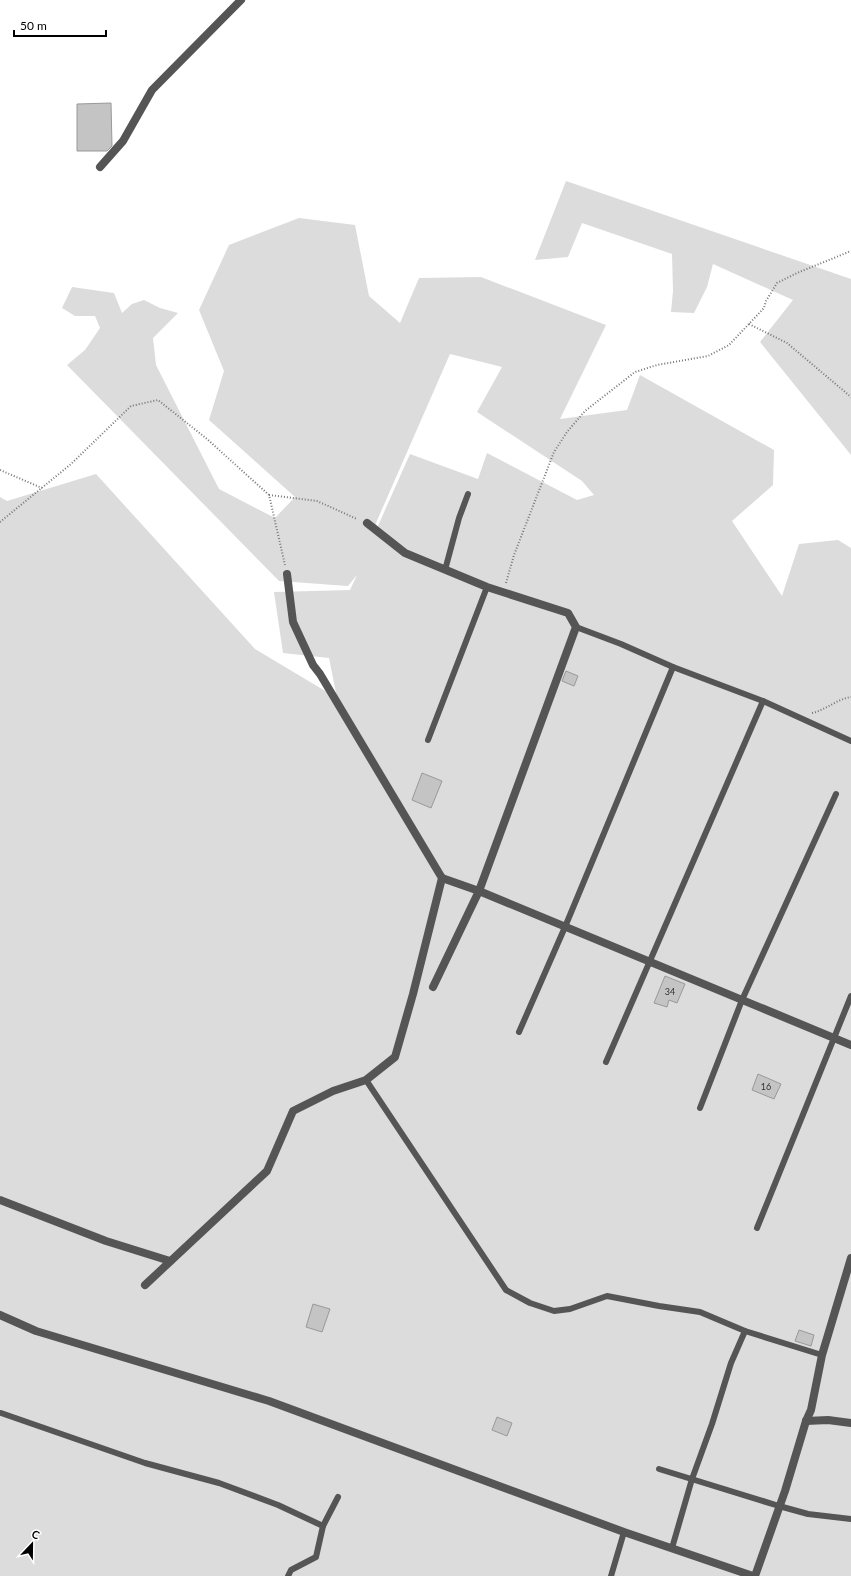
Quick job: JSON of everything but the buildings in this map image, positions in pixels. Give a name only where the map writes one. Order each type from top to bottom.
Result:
[{"type":"street","points":[[100,167],[123,141],[152,90],[241,0]]},
{"type":"street","points":[[367,524],[405,553],[487,587],[504,591],[568,613],[576,627],[478,891],[433,987]]},
{"type":"street","points":[[287,574],[293,622],[313,665],[320,674],[442,878],[478,891],[851,1045]]},
{"type":"street","points":[[145,1285],[267,1171],[293,1112],[333,1091],[366,1080],[395,1057],[413,994],[442,878]]},
{"type":"street","points":[[1,1202],[106,1241],[170,1261]]},
{"type":"street","points":[[0,1315],[36,1331],[269,1401],[624,1532],[754,1576],[811,1410],[822,1355],[851,1258]]},
{"type":"street","points":[[806,1421],[828,1420],[851,1423]]},
{"type":"lane","points":[[445,570],[459,518],[468,494]]},
{"type":"lane","points":[[428,740],[487,587]]},
{"type":"lane","points":[[576,627],[673,667],[763,701],[851,741]]},
{"type":"lane","points":[[519,1032],[565,927],[673,667]]},
{"type":"lane","points":[[606,1062],[763,701]]},
{"type":"lane","points":[[700,1108],[742,1000],[836,794]]},
{"type":"lane","points":[[757,1228],[851,996]]},
{"type":"lane","points":[[366,1080],[506,1290],[530,1303],[554,1311],[570,1309],[607,1296],[700,1312],[745,1331],[822,1355]]},
{"type":"lane","points":[[672,1548],[692,1479],[712,1424],[731,1363],[745,1331]]},
{"type":"lane","points":[[1,1413],[145,1463],[219,1483],[278,1505],[323,1526]]},
{"type":"lane","points":[[659,1469],[808,1514],[851,1519]]},
{"type":"lane","points":[[288,1576],[291,1570],[316,1557],[323,1526],[338,1497]]},
{"type":"lane","points":[[611,1576],[624,1532]]},
{"type":"path","points":[[504,591],[514,554],[554,452],[567,432],[585,411],[634,372],[657,365],[708,356],[729,345],[764,308],[766,301],[777,283],[797,273],[851,251]]},
{"type":"path","points":[[749,324],[787,343],[851,397]]},
{"type":"path","points":[[0,522],[71,464],[131,406],[158,400],[207,440],[269,495],[317,502],[367,524]]},
{"type":"path","points":[[0,470],[42,488]]},
{"type":"path","points":[[269,495],[287,574]]},
{"type":"path","points":[[797,716],[820,712],[844,698],[851,697]]},
{"type":"shaded area","points":[[566,181],[851,279],[851,455],[760,342],[793,300],[713,264],[707,287],[694,313],[671,312],[673,291],[672,254],[582,223],[568,257],[535,260]]},
{"type":"shaded area","points":[[299,218],[355,225],[369,296],[400,323],[419,278],[481,277],[606,325],[560,419],[627,410],[640,375],[774,450],[773,485],[732,521],[782,596],[799,544],[838,540],[851,548],[851,1576],[0,1576],[0,497],[7,501],[96,474],[255,649],[337,698],[329,658],[283,653],[274,592],[350,590],[357,575],[348,586],[279,581],[67,365],[85,350],[100,328],[95,316],[75,316],[62,308],[72,287],[114,293],[122,313],[132,304],[144,300],[160,308],[178,313],[153,338],[156,365],[219,489],[275,518],[295,497],[209,420],[224,371],[199,310],[229,245]],"holes":[[[450,354],[502,367],[477,412],[582,481],[594,495],[577,500],[487,453],[478,479],[410,454],[377,528],[376,523]]]}]
